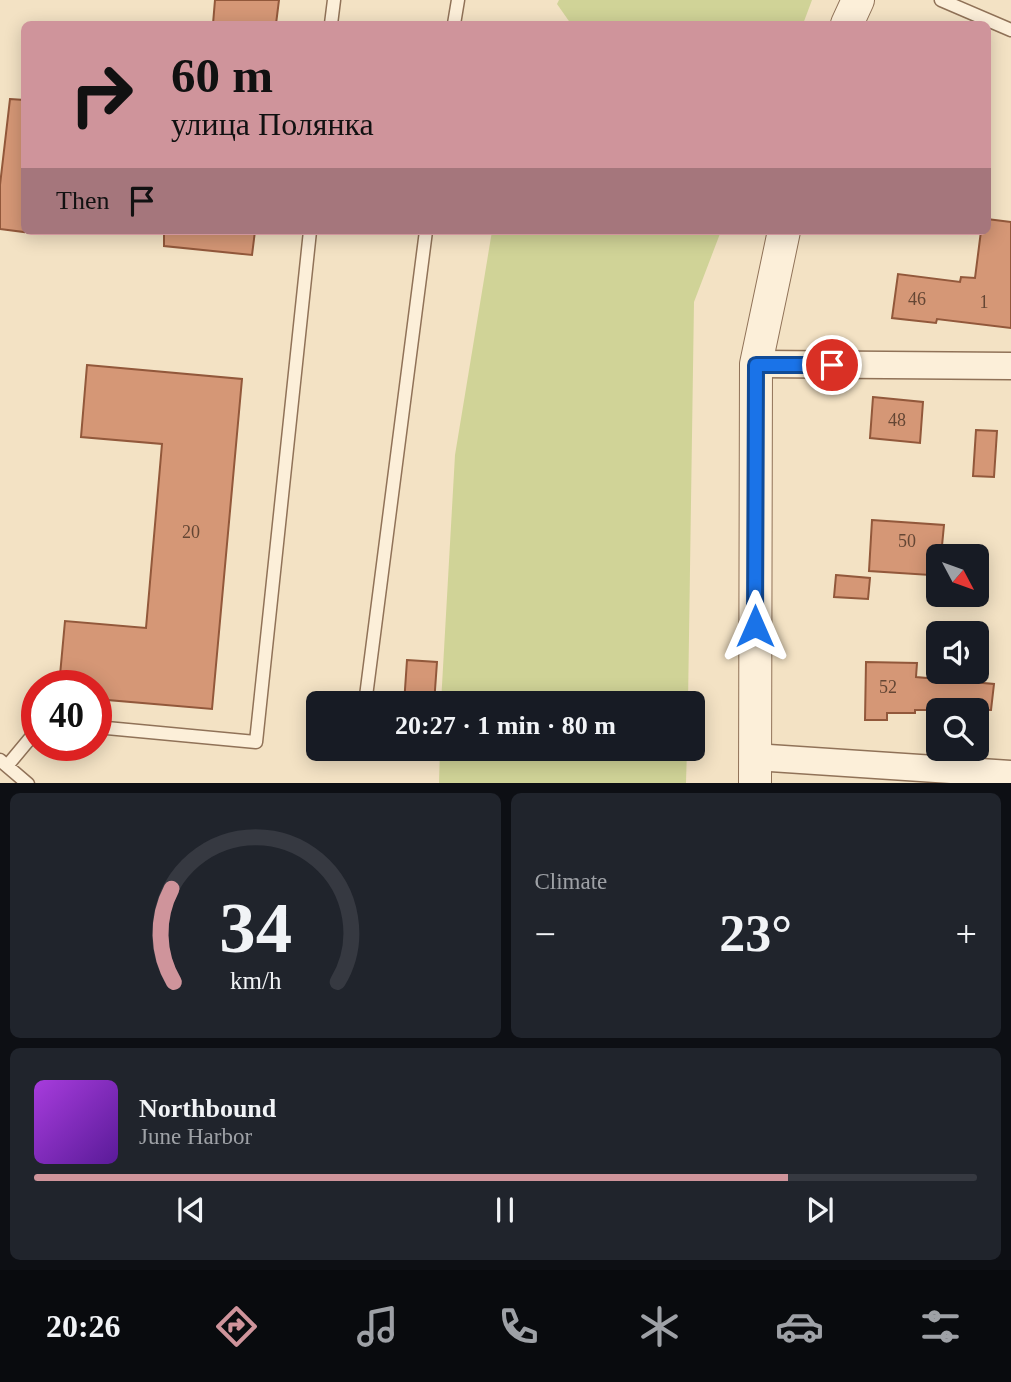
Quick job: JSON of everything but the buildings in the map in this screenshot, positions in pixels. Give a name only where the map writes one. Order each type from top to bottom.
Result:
[{"type":"street","points":[[848,21],[858,0]]},
{"type":"street","points":[[783,235],[756,365],[755,770],[1011,774]]},
{"type":"street","points":[[756,365],[1011,366]]},
{"type":"lane","points":[[331,21],[334,0]]},
{"type":"lane","points":[[454,21],[457,0]]},
{"type":"lane","points":[[941,0],[990,21]]},
{"type":"lane","points":[[991,21],[1011,30]]},
{"type":"lane","points":[[112,728],[256,742],[310,235]]},
{"type":"lane","points":[[367,691],[425,235]]},
{"type":"lane","points":[[21,746],[3,763],[27,783]]},
{"type":"green space","points":[[559,0],[812,0],[804,21],[569,21],[557,4]]},
{"type":"green space","points":[[491,235],[719,235],[694,302],[688,691],[442,691],[455,455]]},
{"type":"green space","points":[[440,761],[687,761],[686,783],[439,783]]},
{"type":"route","points":[[755,626],[756,365],[832,365]]}]
